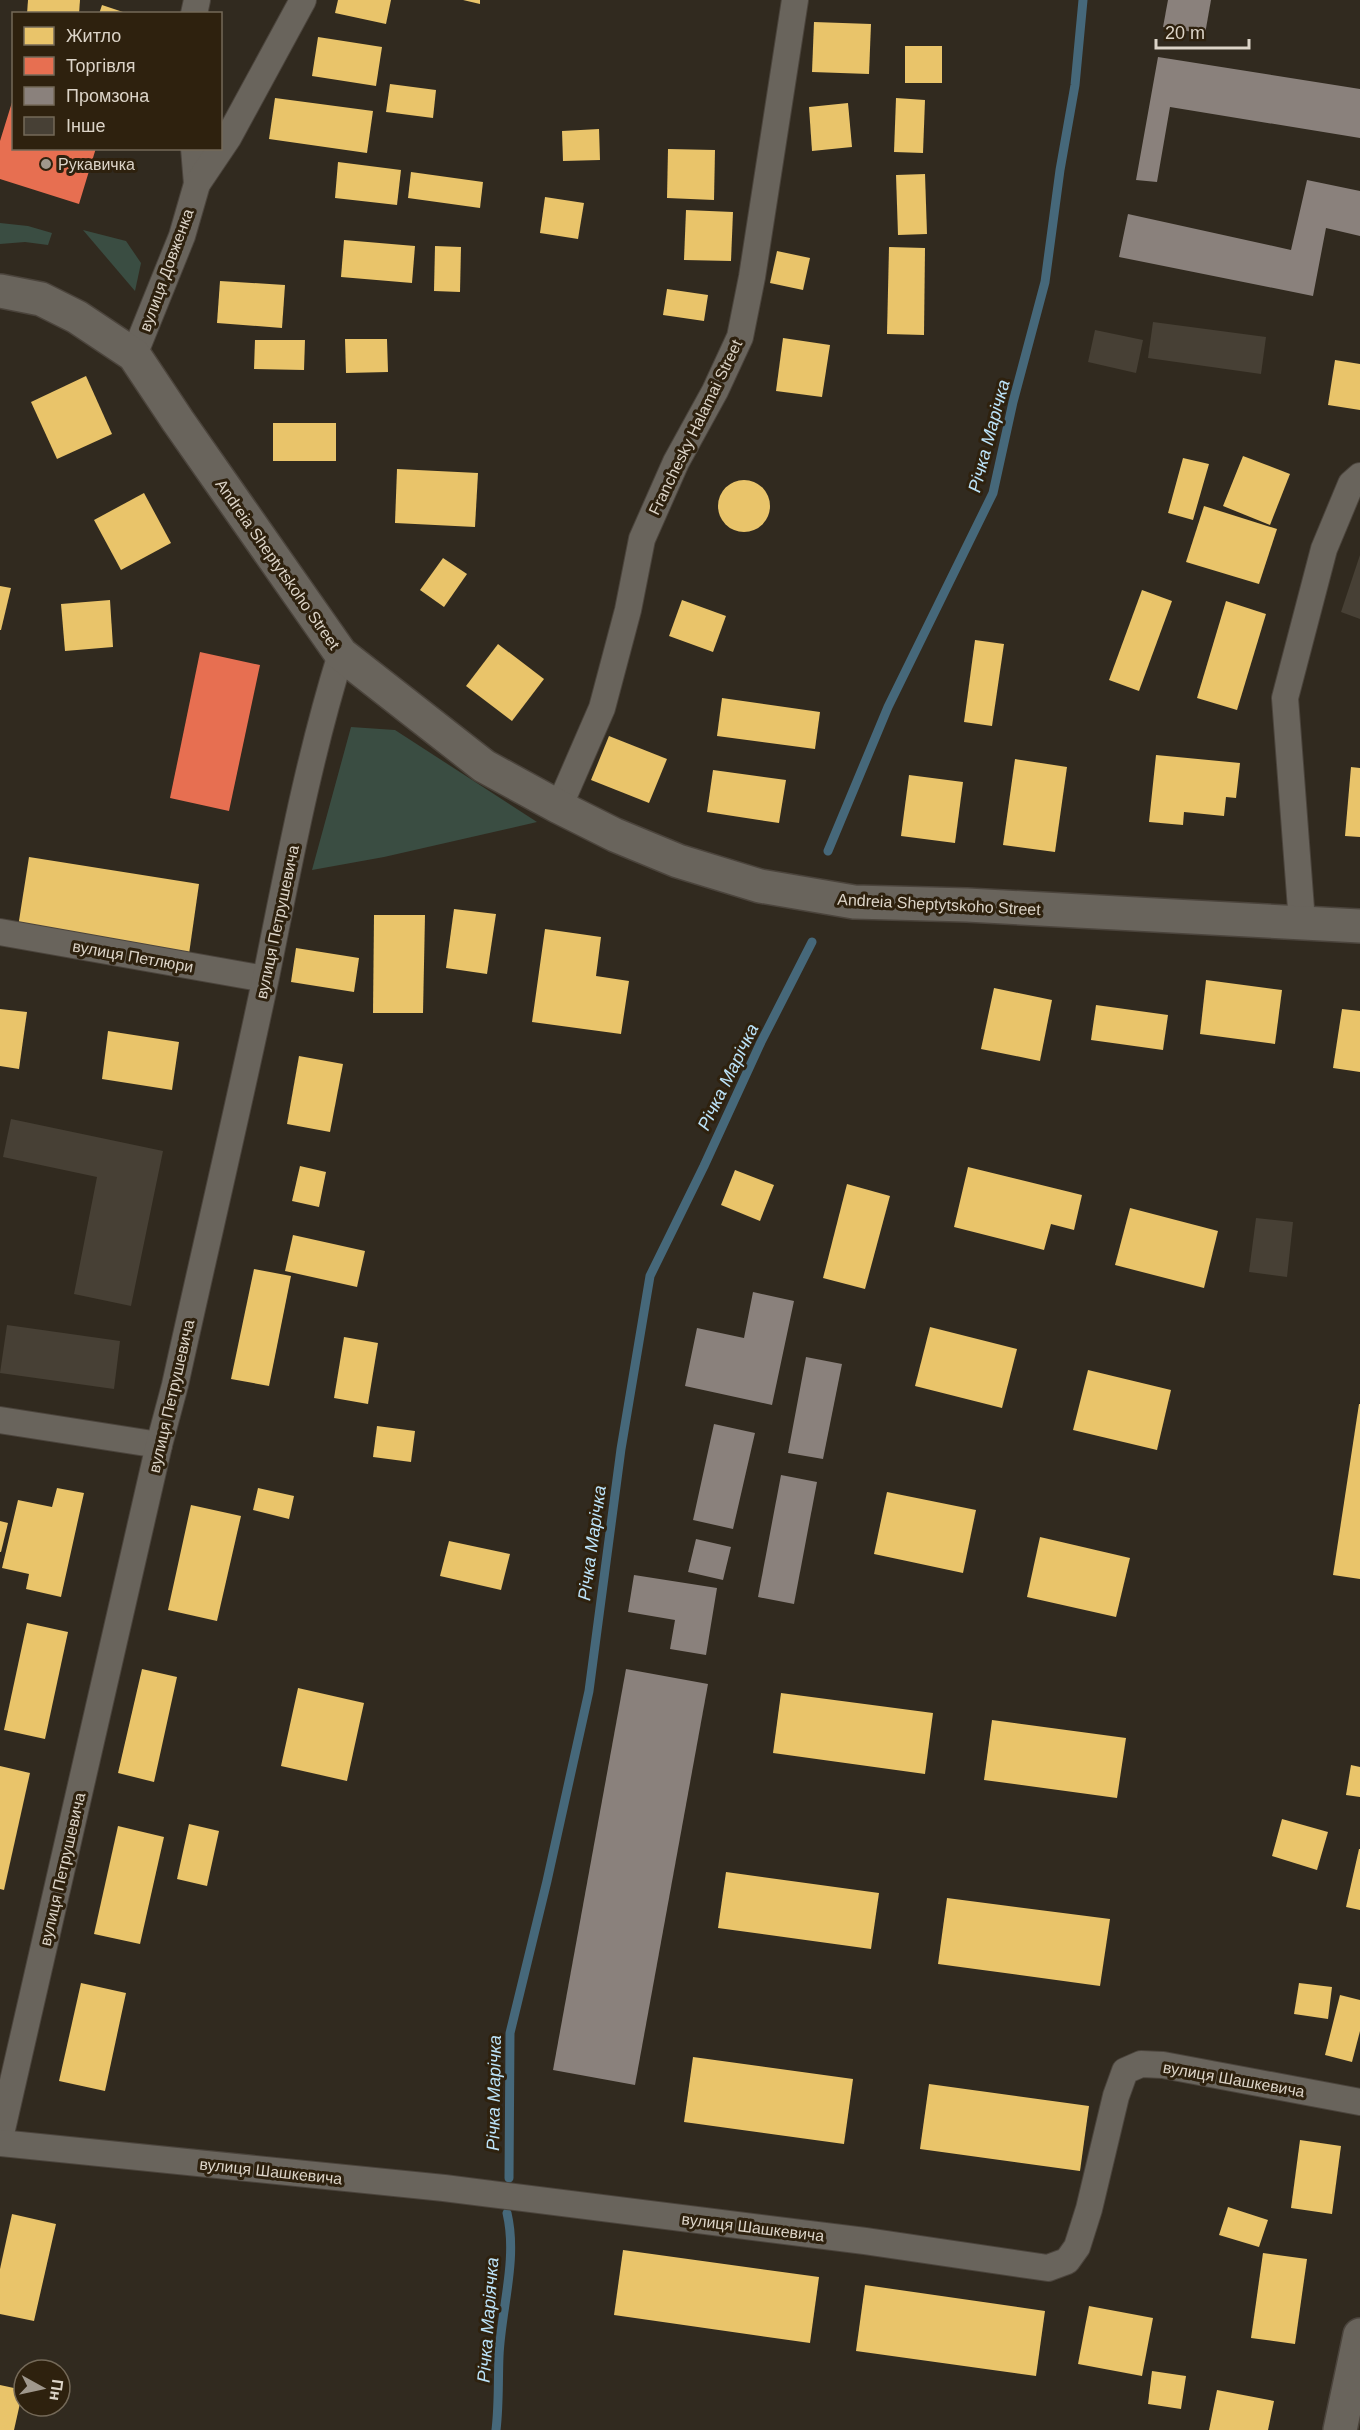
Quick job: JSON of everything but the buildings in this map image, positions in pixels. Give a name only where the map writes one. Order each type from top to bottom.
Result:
[{"type":"street","name":"вулиця Довженка","points":[[222,147],[303,0]]},
{"type":"street","name":"Franchesky Halamai Street","points":[[559,807],[602,708],[628,610],[642,539],[676,462],[715,391],[740,337],[752,277],[795,0]]},
{"type":"street","name":"вулиця Довженка","points":[[194,150],[197,183]]},
{"type":"street","name":"вулиця Довженка","points":[[134,355],[182,236],[197,183],[220,150]]},
{"type":"street","name":"Andreia Sheptytskoho Street","points":[[0,291],[50,303],[77,316],[134,355],[184,431],[341,654],[484,766],[559,807],[678,861],[760,886],[854,902],[968,905],[1360,926]]},
{"type":"street","points":[[1302,922],[1285,698],[1324,549],[1351,484],[1360,476]]},
{"type":"street","name":"вулиця Петрушевича","points":[[0,2138],[159,1445],[175,1386],[289,861],[326,704],[341,654]]},
{"type":"street","name":"вулиця Петлюри","points":[[0,932],[265,979]]},
{"type":"street","points":[[0,1420],[159,1445]]},
{"type":"street","name":"вулиця Шашкевича","points":[[0,2143],[444,2188],[865,2241],[1048,2268],[1067,2261],[1077,2247],[1089,2209],[1116,2096],[1125,2071],[1141,2064],[1163,2066],[1360,2102]]},
{"type":"street","points":[[1340,2430],[1360,2335]]},
{"type":"green space","points":[[0,223],[28,226],[52,233],[48,245],[25,242],[0,244]]},
{"type":"green space","points":[[83,230],[126,241],[141,263],[135,291]]},
{"type":"green space","points":[[351,727],[395,730],[537,822],[384,857],[312,870]]},
{"type":"waterway","name":"Річка Марічка","points":[[828,851],[888,707],[993,493],[1013,402],[1045,282],[1060,170],[1075,85],[1083,0]]},
{"type":"waterway","name":"Річка Марічка","points":[[509,2178],[510,2033],[547,1881],[589,1691],[621,1449],[650,1276],[761,1042],[812,942]]},
{"type":"waterway","name":"Річка Маріячка","points":[[496,2430],[500,2338],[511,2249],[507,2213]]},
{"type":"place","name":"Рукавичка","points":[[46,164]]}]
